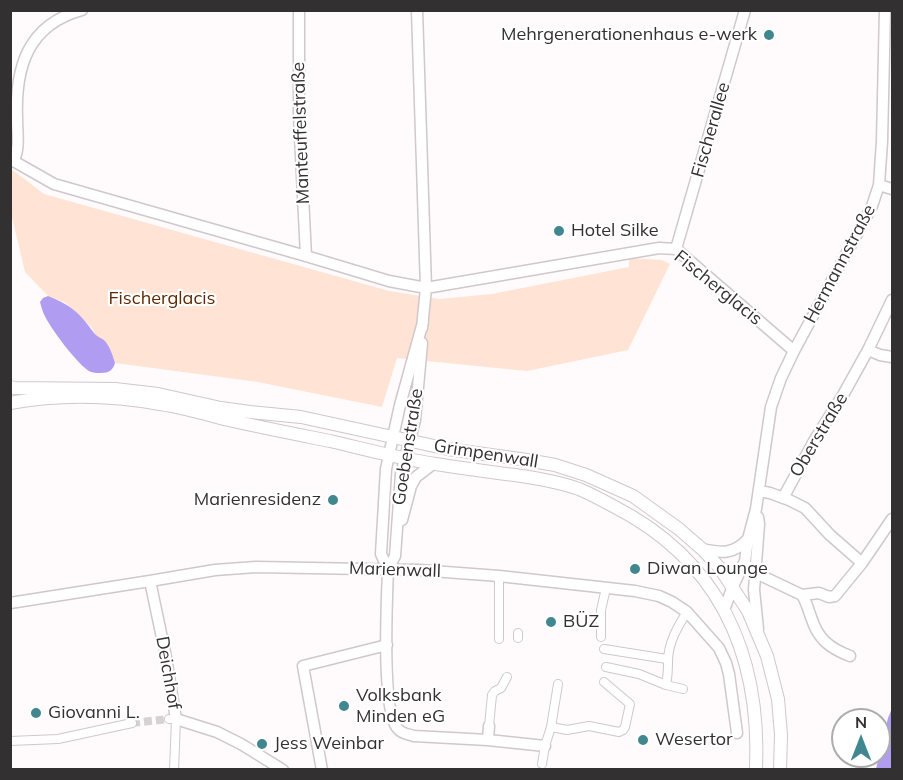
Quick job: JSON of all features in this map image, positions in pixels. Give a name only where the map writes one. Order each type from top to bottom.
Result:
[{"type":"street","points":[[12,159],[17,152],[18,145],[16,106],[18,84],[25,56],[39,34],[65,16],[82,10]]},
{"type":"street","name":"Manteuffelstraße","points":[[299,10],[299,116],[306,256]]},
{"type":"street","name":"Goebenstraße","points":[[388,569],[395,556],[400,484],[415,420],[426,288],[417,10]]},
{"type":"street","name":"Fischerallee","points":[[676,249],[745,10]]},
{"type":"street","name":"Hermannstraße","points":[[724,610],[745,561],[748,538],[756,509],[771,407],[781,378],[872,206],[879,185],[885,10]]},
{"type":"street","name":"Fischerglacis","points":[[12,159],[54,184],[389,280],[426,288],[659,248],[676,249],[794,351]]},
{"type":"street","points":[[879,185],[892,189]]},
{"type":"street","name":"Oberstraße","points":[[759,491],[783,498],[868,350],[892,300]]},
{"type":"street","name":"Goebenstraße","points":[[388,569],[381,554],[386,474],[393,437],[423,322]]},
{"type":"street","points":[[868,350],[892,357]]},
{"type":"street","name":"Grimpenwall","points":[[12,388],[104,388],[158,394],[230,409],[301,417],[448,449],[540,462],[586,475],[633,496],[702,549],[719,567],[748,610],[767,657],[776,688],[781,735],[780,770]]},
{"type":"street","name":"Grimpenwall","points":[[10,403],[53,397],[90,396],[139,400],[433,464],[539,479],[578,489],[608,503],[637,518],[687,558],[724,610],[744,658],[751,687],[757,730],[756,770]]},
{"type":"street","points":[[396,544],[411,486],[416,477],[433,464]]},
{"type":"street","points":[[783,498],[805,508],[830,535],[862,562]]},
{"type":"street","name":"Hermannstraße","points":[[756,509],[759,524],[754,590],[759,636]]},
{"type":"street","points":[[802,595],[819,593],[829,597],[835,596],[892,519]]},
{"type":"street","points":[[702,549],[728,552],[742,545],[748,538]]},
{"type":"street","points":[[745,561],[762,576],[802,595],[807,602],[815,630],[832,648],[850,657]]},
{"type":"street","name":"Marienwall","points":[[10,603],[235,568],[388,569],[499,576],[660,596],[687,612],[719,648],[732,686],[737,733]]},
{"type":"street","points":[[388,569],[387,683],[396,728],[414,736],[545,746]]},
{"type":"street","points":[[499,576],[499,639]]},
{"type":"street","name":"Deichhof","points":[[150,581],[165,652],[172,719],[217,732],[283,770]]},
{"type":"street","points":[[601,637],[601,610],[606,588]]},
{"type":"street","points":[[666,685],[667,659],[672,638],[687,612]]},
{"type":"street","points":[[322,770],[303,666],[387,645]]},
{"type":"street","points":[[604,649],[667,659]]},
{"type":"street","points":[[606,667],[639,674],[666,685],[684,689]]},
{"type":"street","points":[[488,740],[492,695],[501,688],[507,677]]},
{"type":"street","points":[[551,728],[567,730],[589,726],[619,732],[623,730],[630,704],[604,682]]},
{"type":"street","points":[[542,764],[558,684]]},
{"type":"street","points":[[720,686],[732,686]]},
{"type":"street","points":[[172,719],[174,770]]},
{"type":"street","points":[[10,741],[58,739],[132,723]]},
{"type":"green space","name":"Fischerglacis","points":[[10,168],[44,194],[389,291],[439,299],[492,294],[629,267],[629,258],[662,260],[670,264],[628,350],[527,371],[397,358],[382,407],[258,382],[115,363],[92,328],[66,303],[48,296],[25,272],[11,213]]},
{"type":"shaded area","points":[[48,296],[74,310],[95,334],[105,341],[115,363],[110,371],[91,372],[64,345],[43,312],[40,302]]},
{"type":"shaded area","points":[[892,708],[892,769],[876,769],[891,768]]},
{"type":"tunnel","points":[[132,723],[169,719]]},
{"type":"place","name":"Mehrgenerationenhaus e-werk","points":[[769,35]]},
{"type":"place","name":"Hotel Silke","points":[[559,231]]},
{"type":"place","name":"Marienresidenz","points":[[333,500]]},
{"type":"place","name":"Diwan Lounge","points":[[635,569]]},
{"type":"place","name":"BÜZ","points":[[551,622]]},
{"type":"place","name":"Volksbank Minden eG","points":[[344,706]]},
{"type":"place","name":"Giovanni L.","points":[[36,713]]},
{"type":"place","name":"Wesertor","points":[[643,740]]},
{"type":"place","name":"Jess Weinbar","points":[[262,744]]}]
